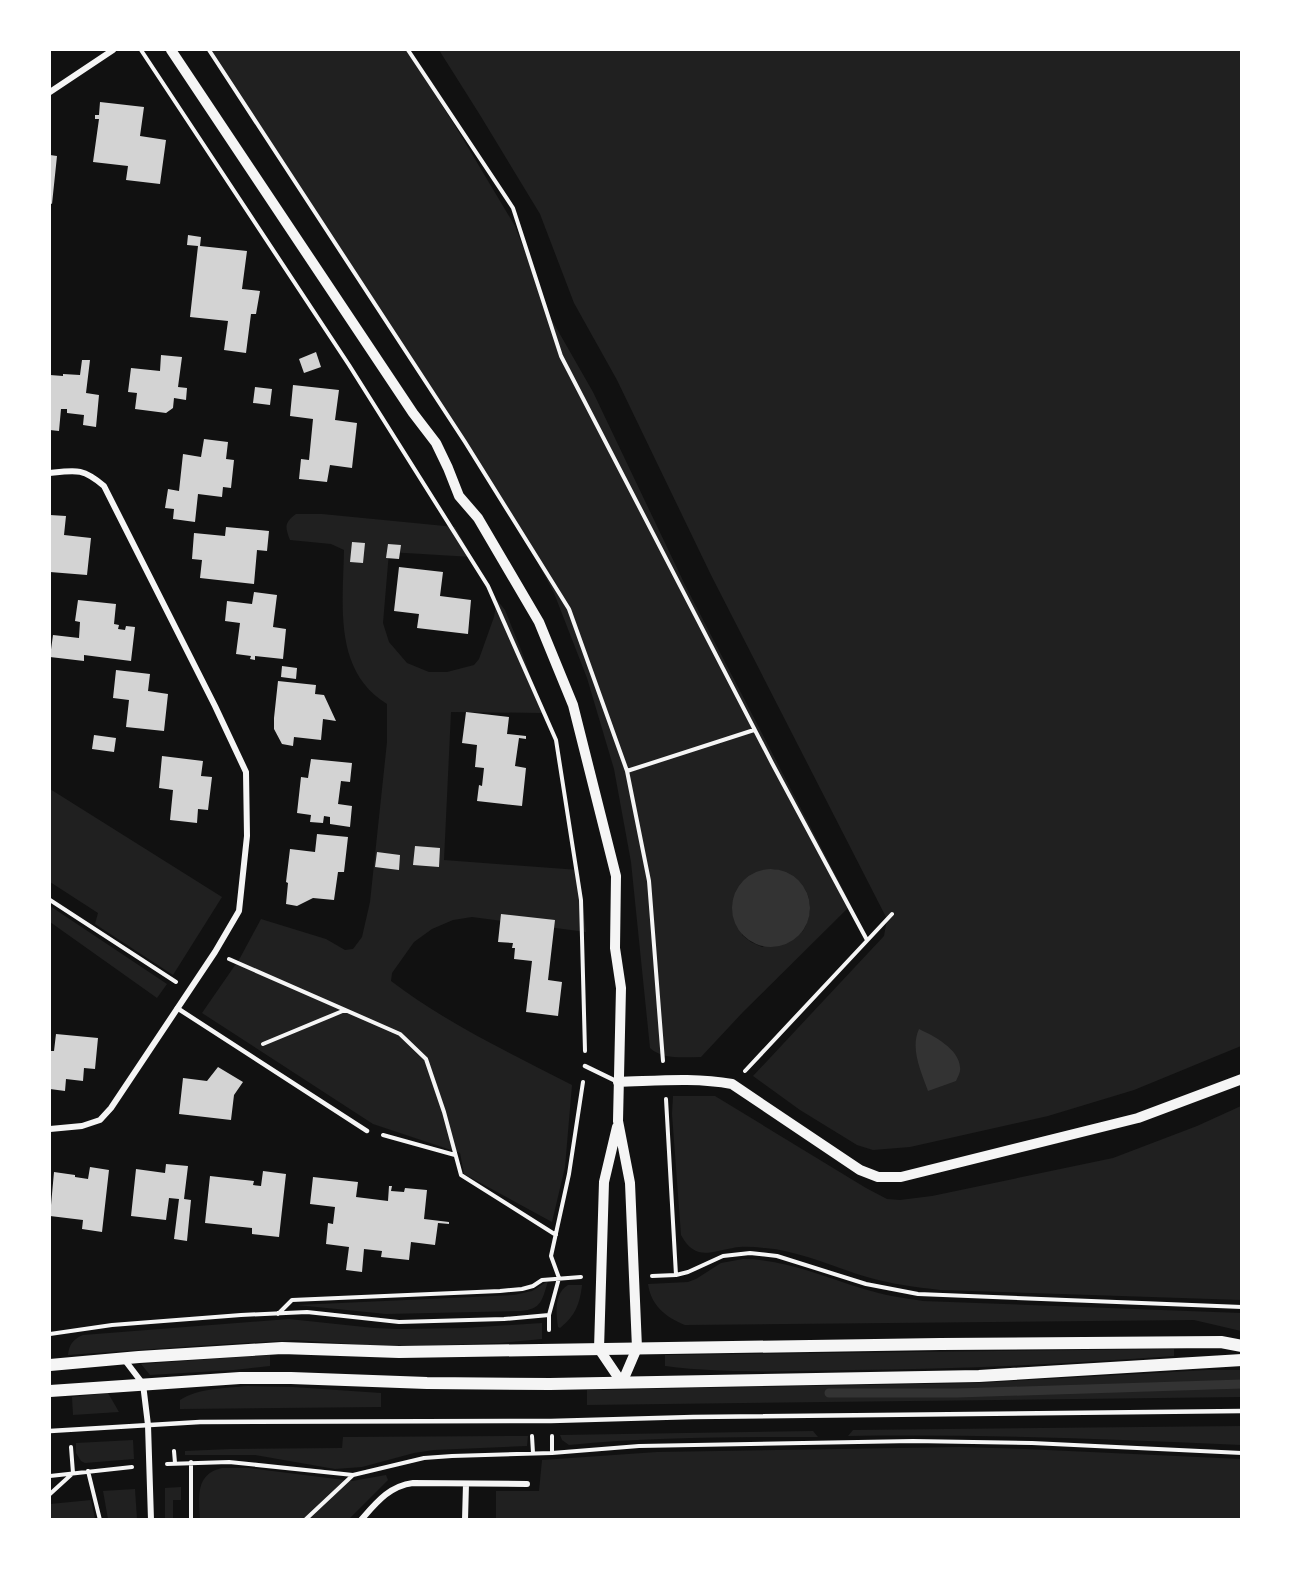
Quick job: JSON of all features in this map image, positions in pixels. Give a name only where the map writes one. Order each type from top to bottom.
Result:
[{"type":"main road","points":[[50,1365],[282,1347],[399,1352],[1221,1342],[1242,1346]]},
{"type":"main road","points":[[50,1391],[240,1378],[486,1384],[980,1376],[1242,1360]]},
{"type":"street","points":[[50,92],[113,50]]},
{"type":"street","points":[[171,50],[413,413],[436,443],[459,496],[478,518],[539,622],[573,705],[616,876],[615,948],[621,988],[618,1121],[630,1183],[637,1348],[622,1383]]},
{"type":"street","points":[[50,473],[74,470],[91,475],[104,486],[246,772],[247,836],[239,911],[215,952],[111,1108],[100,1120],[82,1126],[50,1129]]},
{"type":"street","points":[[618,1082],[698,1079],[732,1084],[860,1170],[878,1177],[901,1177],[1138,1118],[1242,1079]]},
{"type":"street","points":[[618,1121],[604,1182],[599,1349],[622,1383]]},
{"type":"street","points":[[123,1358],[143,1384],[148,1425],[151,1520]]},
{"type":"street","points":[[360,1520],[387,1492],[402,1484],[527,1484]]},
{"type":"street","points":[[465,1520],[466,1484]]},
{"type":"lane","points":[[177,1008],[367,1131]]},
{"type":"lane","points":[[585,1066],[618,1082]]},
{"type":"lane","points":[[50,1431],[200,1422],[551,1421],[1242,1411]]},
{"type":"path","points":[[50,1334],[124,1324],[307,1312],[399,1322],[504,1319],[549,1315],[559,1278],[551,1257],[569,1174],[585,1066],[581,900],[556,740],[532,685],[488,586],[349,364],[141,50]]},
{"type":"path","points":[[408,50],[513,207],[561,356],[754,730],[867,940]]},
{"type":"path","points":[[627,771],[754,730]]},
{"type":"path","points":[[50,900],[189,990]]},
{"type":"path","points":[[732,1084],[892,914]]},
{"type":"path","points":[[215,952],[400,1034],[426,1059],[444,1112],[461,1175],[556,1235]]},
{"type":"path","points":[[243,1052],[346,1010]]},
{"type":"path","points":[[664,1081],[676,1275],[723,1256],[750,1253],[777,1256],[866,1284],[918,1294],[1242,1306]]},
{"type":"path","points":[[367,1131],[455,1155]]},
{"type":"path","points":[[278,1314],[292,1300],[500,1291],[522,1289],[542,1280],[559,1278]]},
{"type":"path","points":[[191,1520],[191,1462],[229,1462],[353,1475],[424,1458],[552,1453],[639,1446],[913,1442],[1032,1443],[1242,1452]]},
{"type":"path","points":[[174,1451],[175,1463]]},
{"type":"path","points":[[50,1476],[88,1471],[100,1520]]},
{"type":"path","points":[[50,1494],[73,1473]]},
{"type":"path","points":[[305,1520],[353,1475]]},
{"type":"shaded area","points":[[207,50],[407,50],[515,226],[549,315],[593,392],[686,587],[851,905],[701,1057],[667,1056],[650,1048],[631,862],[614,769],[587,678],[554,593],[509,509]],"holes":[[[774,869],[785,873],[801,884],[806,892],[810,910],[808,920],[803,931],[762,947],[742,935],[763,870]]]},
{"type":"shaded area","points":[[439,50],[1241,50],[1241,1046],[1134,1090],[1048,1116],[910,1147],[873,1150],[857,1145],[800,1110],[753,1076],[884,936],[887,919],[711,575],[617,380],[574,303],[540,214]]},
{"type":"shaded area","points":[[296,514],[322,514],[455,527],[472,557],[389,552],[383,623],[389,642],[407,663],[429,672],[447,672],[474,665],[479,659],[494,617],[497,600],[505,610],[522,652],[543,713],[451,712],[444,860],[579,870],[586,932],[472,917],[453,920],[432,929],[414,942],[392,973],[391,981],[456,1024],[572,1085],[565,1167],[552,1222],[464,1174],[460,1153],[373,1124],[202,1013],[240,958],[261,919],[326,939],[345,950],[353,949],[362,937],[370,902],[387,742],[387,704],[370,690],[357,674],[349,655],[343,614],[344,550],[331,544],[290,540],[287,526],[289,520]]},
{"type":"shaded area","points":[[50,789],[222,897],[173,975],[95,924],[98,913],[50,882]]},
{"type":"shaded area","points":[[763,869],[779,869],[793,875],[804,886],[810,900],[810,916],[804,930],[793,941],[779,947],[763,947],[749,941],[738,930],[732,916],[732,900],[738,886],[749,875]]},
{"type":"shaded area","points":[[50,906],[167,984],[157,998],[50,922]]},
{"type":"shaded area","points":[[919,1029],[945,1044],[955,1054],[959,1060],[960,1069],[956,1081],[928,1091],[916,1052]]},
{"type":"shaded area","points":[[673,1096],[715,1096],[866,1188],[887,1199],[900,1200],[932,1196],[1113,1158],[1197,1126],[1241,1106],[1241,1300],[940,1290],[876,1279],[778,1250],[745,1247],[698,1252],[686,1243],[681,1235],[672,1114]]},
{"type":"shaded area","points":[[743,1259],[789,1265],[871,1291],[923,1301],[1241,1313],[1241,1331],[1194,1320],[685,1325],[660,1309],[652,1298],[648,1284],[688,1282],[721,1263]]},
{"type":"shaded area","points":[[548,1281],[537,1306],[521,1311],[386,1314],[297,1305],[514,1295],[532,1291]]},
{"type":"shaded area","points":[[568,1285],[582,1285],[581,1292],[573,1314],[560,1328],[557,1322],[558,1298]]},
{"type":"shaded area","points":[[289,1319],[398,1329],[542,1323],[542,1339],[415,1346],[294,1340],[68,1355],[72,1343],[83,1335]]},
{"type":"shaded area","points":[[1174,1349],[1174,1356],[973,1367],[758,1371],[665,1366],[665,1355]]},
{"type":"shaded area","points":[[270,1355],[270,1366],[234,1370],[150,1375],[141,1364]]},
{"type":"shaded area","points":[[1241,1370],[1241,1397],[587,1405],[587,1390],[976,1383]]},
{"type":"shaded area","points":[[248,1386],[381,1393],[381,1407],[180,1409],[180,1400],[195,1393]]},
{"type":"shaded area","points":[[108,1393],[119,1412],[73,1415],[72,1397]]},
{"type":"shaded area","points":[[1242,1426],[1241,1445],[1045,1438],[848,1436],[853,1430]]},
{"type":"shaded area","points":[[813,1431],[818,1437],[662,1439],[569,1445],[562,1440],[560,1435]]},
{"type":"shaded area","points":[[528,1436],[527,1446],[434,1450],[362,1467],[335,1469],[255,1455],[185,1455],[185,1451],[342,1448],[343,1437]]},
{"type":"shaded area","points":[[133,1440],[134,1459],[85,1463],[76,1453],[76,1443]]},
{"type":"shaded area","points":[[960,1447],[1241,1459],[1241,1519],[496,1519],[496,1491],[539,1491],[542,1460],[657,1452]]},
{"type":"shaded area","points":[[222,1468],[249,1468],[352,1481],[386,1475],[388,1480],[349,1519],[200,1520],[199,1495],[203,1481],[207,1475]]},
{"type":"shaded area","points":[[181,1487],[181,1500],[173,1500],[173,1519],[165,1519],[165,1488]]},
{"type":"shaded area","points":[[135,1489],[137,1519],[108,1519],[103,1491]]},
{"type":"shaded area","points":[[91,1500],[95,1519],[50,1519],[50,1504]]},
{"type":"building","points":[[100,102],[144,107],[140,136],[166,140],[160,184],[126,180],[128,166],[93,162],[99,119],[95,119],[95,115],[99,115]]},
{"type":"building","points":[[50,155],[57,156],[52,204],[50,203]]},
{"type":"building","points":[[188,235],[201,237],[200,246],[247,251],[242,289],[260,291],[256,314],[251,314],[246,353],[224,350],[228,321],[190,317],[198,246],[187,245]]},
{"type":"building","points":[[316,352],[321,367],[304,373],[299,359]]},
{"type":"building","points":[[161,355],[182,357],[178,387],[187,388],[186,400],[174,398],[173,408],[166,413],[135,409],[137,393],[128,392],[131,368],[160,371]]},
{"type":"building","points":[[82,360],[90,360],[86,393],[99,395],[96,427],[83,425],[84,415],[67,413],[67,409],[61,409],[59,431],[50,430],[50,375],[80,375]]},
{"type":"building","points":[[293,385],[339,390],[335,420],[357,423],[352,468],[330,465],[327,482],[299,479],[301,459],[309,460],[313,419],[290,416]]},
{"type":"building","points":[[255,387],[272,389],[270,405],[253,403]]},
{"type":"building","points":[[204,439],[228,442],[226,459],[234,460],[231,488],[223,487],[222,497],[198,494],[195,522],[173,519],[174,509],[165,508],[168,489],[179,491],[183,454],[201,457]]},
{"type":"building","points":[[50,515],[66,516],[64,535],[91,538],[87,575],[50,572]]},
{"type":"building","points":[[226,527],[269,531],[267,551],[257,550],[254,584],[200,578],[202,560],[192,559],[194,533],[225,536]]},
{"type":"building","points":[[352,542],[365,543],[363,563],[350,562]]},
{"type":"building","points":[[388,544],[401,545],[399,559],[386,558]]},
{"type":"building","points":[[399,567],[443,572],[440,596],[471,600],[468,634],[417,628],[419,614],[394,611]]},
{"type":"building","points":[[254,592],[277,595],[273,627],[286,629],[283,659],[255,656],[255,660],[250,659],[251,656],[236,654],[240,623],[225,621],[227,601],[252,604]]},
{"type":"building","points":[[78,600],[116,604],[114,624],[119,625],[118,629],[125,630],[126,626],[135,627],[131,661],[84,655],[84,661],[50,657],[53,635],[79,638],[80,622],[75,621]]},
{"type":"building","points":[[282,666],[297,668],[296,679],[281,677]]},
{"type":"building","points":[[116,670],[150,674],[148,691],[168,694],[164,731],[126,727],[129,700],[113,698]]},
{"type":"building","points":[[278,681],[316,685],[315,694],[324,695],[336,721],[323,719],[321,740],[294,737],[293,746],[282,744],[274,729]]},
{"type":"building","points":[[466,712],[509,717],[507,734],[526,736],[526,739],[519,738],[515,766],[526,768],[522,806],[477,801],[484,768],[475,767],[477,745],[462,743]]},
{"type":"building","points":[[94,735],[116,738],[114,752],[92,749]]},
{"type":"building","points":[[162,756],[203,761],[201,776],[212,777],[208,810],[198,809],[197,823],[170,820],[173,790],[159,788]]},
{"type":"building","points":[[311,759],[352,763],[350,782],[341,781],[338,804],[352,806],[350,827],[330,824],[330,817],[324,816],[323,823],[310,822],[311,815],[297,813],[301,777],[308,778]]},
{"type":"building","points":[[317,834],[348,837],[344,872],[338,872],[334,900],[313,898],[297,906],[286,904],[290,849],[315,852]]},
{"type":"building","points":[[415,846],[440,848],[439,867],[413,865]]},
{"type":"building","points":[[377,852],[400,855],[399,870],[375,867]]},
{"type":"building","points":[[501,914],[555,920],[548,980],[562,982],[558,1016],[526,1012],[532,961],[514,959],[513,943],[498,942]]},
{"type":"building","points":[[56,1034],[98,1038],[95,1069],[84,1068],[83,1081],[66,1079],[65,1091],[50,1089],[50,1051],[54,1051]]},
{"type":"building","points":[[218,1067],[243,1082],[234,1095],[231,1120],[179,1114],[183,1078],[207,1081]]},
{"type":"building","points":[[166,1164],[188,1166],[184,1199],[191,1200],[187,1241],[174,1239],[179,1199],[169,1198],[166,1220],[131,1216],[136,1169],[165,1173]]},
{"type":"building","points":[[90,1167],[109,1170],[102,1232],[82,1229],[83,1220],[50,1216],[54,1172],[88,1179]]},
{"type":"building","points":[[263,1171],[286,1174],[279,1237],[252,1234],[252,1228],[205,1223],[210,1176],[254,1181],[253,1185],[261,1186]]},
{"type":"building","points":[[313,1177],[358,1182],[356,1197],[388,1201],[389,1186],[392,1186],[391,1191],[404,1192],[405,1188],[427,1190],[424,1219],[449,1222],[449,1224],[438,1223],[435,1245],[411,1242],[409,1260],[381,1257],[382,1251],[364,1249],[362,1272],[346,1270],[349,1247],[326,1244],[328,1223],[333,1224],[335,1207],[310,1204]]},
{"type":"waterway","points":[[829,1393],[957,1393],[1242,1384]]}]
